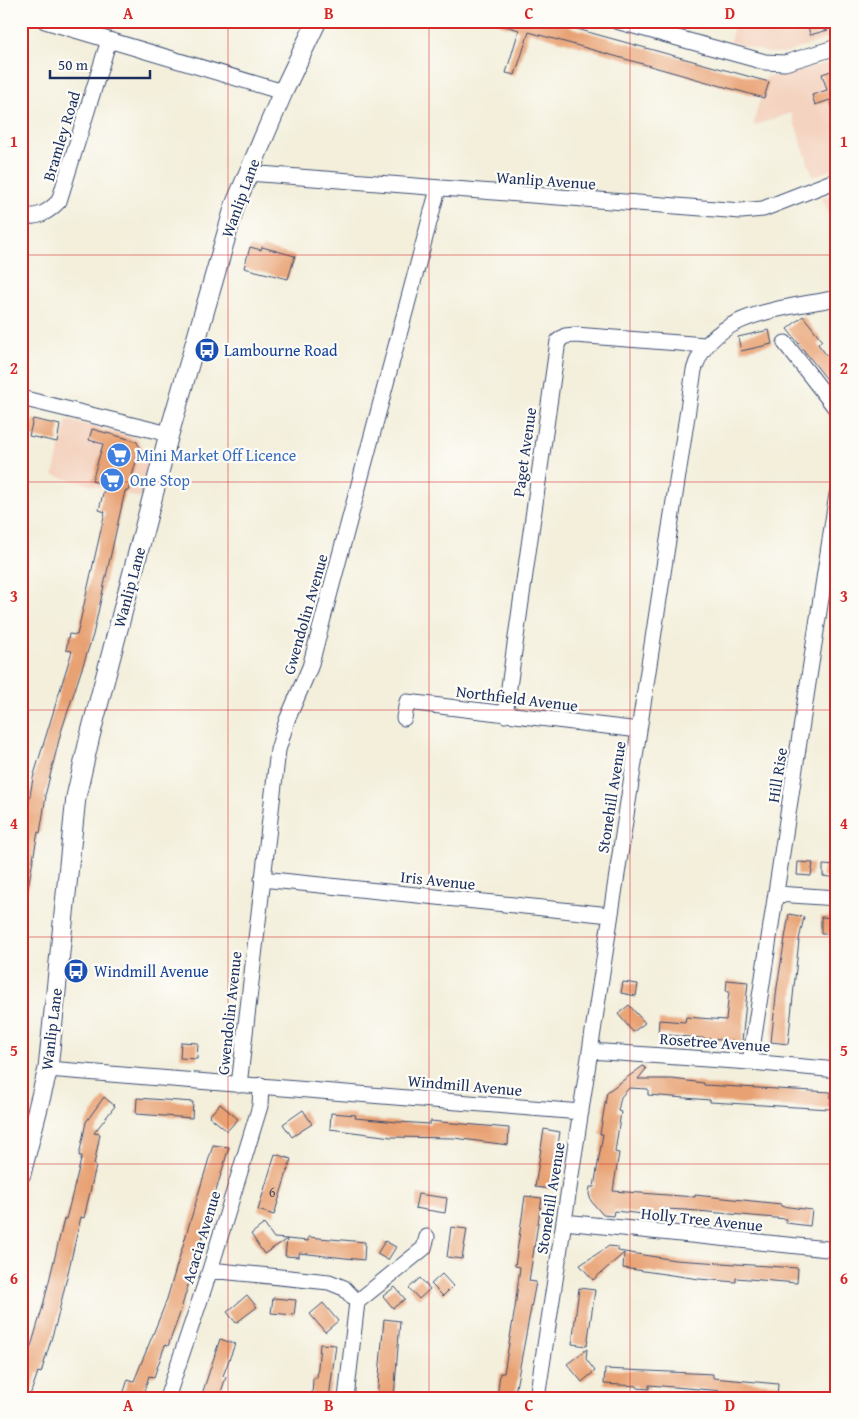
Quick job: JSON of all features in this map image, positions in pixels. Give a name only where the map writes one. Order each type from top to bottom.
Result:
[{"type":"street","points":[[45,21],[283,92]]},
{"type":"street","name":"Wanlip Lane","points":[[21,1174],[48,1068],[76,797],[90,736],[169,434],[235,205],[283,92],[317,21]]},
{"type":"street","points":[[616,21],[765,62],[785,63],[837,47]]},
{"type":"street","name":"Bramley Road","points":[[21,216],[31,217],[46,214],[59,201],[109,40]]},
{"type":"street","name":"Wanlip Avenue","points":[[247,173],[438,189],[754,211],[837,180]]},
{"type":"street","name":"Gwendolin Avenue","points":[[239,1085],[278,750],[287,720],[310,666],[438,189]]},
{"type":"street","name":"Stonehill Avenue","points":[[537,1398],[694,370],[698,357],[705,345],[717,333],[735,322],[837,298]]},
{"type":"street","name":"Paget Avenue","points":[[505,715],[558,341],[565,336],[575,335],[705,345]]},
{"type":"street","points":[[786,343],[837,410]]},
{"type":"street","points":[[21,398],[169,434]]},
{"type":"street","name":"Hill Rise","points":[[750,1062],[837,494]]},
{"type":"street","name":"Northfield Avenue","points":[[404,718],[407,702],[639,730]]},
{"type":"street","name":"Iris Avenue","points":[[262,878],[610,915]]},
{"type":"street","points":[[777,894],[837,898]]},
{"type":"street","name":"Rosetree Avenue","points":[[590,1051],[837,1070]]},
{"type":"street","name":"Windmill Avenue","points":[[48,1068],[581,1112]]},
{"type":"street","name":"Acacia Avenue","points":[[167,1398],[210,1270],[260,1106],[261,1085]]},
{"type":"street","name":"Holly Tree Avenue","points":[[564,1222],[837,1250]]},
{"type":"street","points":[[346,1398],[357,1302],[426,1248]]},
{"type":"street","points":[[210,1270],[329,1282],[344,1288],[357,1302]]},
{"type":"shaded area","points":[[735,21],[825,21],[830,37],[787,53],[770,53],[730,42]]},
{"type":"shaded area","points":[[837,60],[837,168],[813,177],[791,113],[753,126],[766,76],[782,76]]},
{"type":"shaded area","points":[[837,192],[837,235],[822,198]]},
{"type":"shaded area","points":[[67,420],[137,438],[151,462],[140,498],[53,475]]},
{"type":"building","points":[[498,21],[548,21],[769,82],[764,98],[529,32],[515,75],[506,73],[519,30],[498,24]]},
{"type":"building","points":[[807,21],[826,21],[828,30],[810,35]]},
{"type":"building","points":[[837,69],[837,113],[834,114],[830,100],[815,105],[812,95],[827,90],[822,74]]},
{"type":"building","points":[[250,247],[261,250],[262,247],[295,256],[288,279],[244,268]]},
{"type":"building","points":[[803,316],[822,340],[818,344],[837,369],[837,392],[787,329]]},
{"type":"building","points":[[769,330],[772,344],[741,351],[738,337]]},
{"type":"building","points":[[33,419],[60,425],[57,442],[29,436]]},
{"type":"building","points":[[92,429],[136,441],[140,447],[128,491],[125,491],[93,635],[61,732],[45,796],[40,833],[38,832],[27,893],[21,893],[21,837],[23,837],[33,778],[72,651],[66,650],[69,634],[77,635],[105,512],[99,510],[105,485],[92,481],[103,444],[89,440]]},
{"type":"building","points":[[798,862],[813,863],[811,876],[797,875]]},
{"type":"building","points":[[823,865],[837,866],[837,878],[823,876]]},
{"type":"building","points":[[789,914],[804,917],[799,940],[788,1044],[771,1042],[777,987]]},
{"type":"building","points":[[821,917],[837,918],[837,934],[821,934]]},
{"type":"building","points":[[727,980],[748,982],[742,1042],[658,1034],[659,1020],[685,1022],[686,1017],[726,1020],[729,991],[726,991]]},
{"type":"building","points":[[623,982],[638,984],[636,996],[621,993]]},
{"type":"building","points":[[629,1005],[645,1023],[633,1032],[618,1014]]},
{"type":"building","points":[[181,1042],[198,1043],[197,1059],[180,1058]]},
{"type":"building","points":[[643,1066],[646,1069],[638,1079],[672,1079],[704,1083],[704,1085],[831,1092],[830,1109],[710,1102],[710,1100],[648,1095],[648,1089],[629,1088],[621,1097],[618,1111],[621,1112],[615,1152],[619,1153],[613,1191],[695,1197],[695,1195],[781,1204],[781,1206],[812,1210],[810,1226],[786,1223],[786,1219],[686,1210],[663,1209],[663,1216],[614,1211],[613,1216],[603,1215],[591,1201],[589,1194],[590,1187],[594,1187],[603,1134],[600,1134],[607,1092]]},
{"type":"building","points":[[104,1097],[115,1106],[94,1133],[100,1134],[94,1165],[96,1166],[84,1218],[81,1217],[57,1320],[41,1373],[38,1372],[29,1398],[21,1398],[21,1373],[23,1373],[43,1306],[64,1219],[66,1219],[82,1156],[79,1156],[86,1122]]},
{"type":"building","points":[[137,1098],[193,1102],[192,1118],[136,1114]]},
{"type":"building","points":[[220,1104],[238,1119],[227,1131],[209,1116]]},
{"type":"building","points":[[303,1110],[312,1124],[292,1137],[283,1124]]},
{"type":"building","points":[[331,1113],[356,1115],[355,1118],[398,1122],[430,1124],[430,1121],[509,1128],[508,1145],[454,1138],[391,1137],[330,1129]]},
{"type":"building","points":[[544,1129],[560,1132],[551,1189],[535,1187]]},
{"type":"building","points":[[213,1145],[229,1147],[179,1316],[168,1346],[165,1345],[154,1377],[149,1376],[142,1398],[122,1398],[128,1379],[134,1381],[166,1302]]},
{"type":"building","points":[[275,1154],[291,1159],[274,1215],[258,1210]]},
{"type":"building","points":[[418,1194],[447,1198],[445,1213],[415,1208]]},
{"type":"building","points":[[525,1196],[542,1198],[529,1281],[536,1282],[514,1398],[503,1398],[497,1397],[500,1373],[504,1373],[515,1308],[520,1267],[515,1266]]},
{"type":"building","points":[[264,1224],[274,1238],[287,1239],[264,1254],[251,1234]]},
{"type":"building","points":[[451,1227],[467,1229],[462,1259],[447,1257]]},
{"type":"building","points":[[308,1237],[365,1242],[364,1260],[299,1253],[299,1257],[285,1256],[287,1239],[308,1241]]},
{"type":"building","points":[[385,1241],[396,1247],[388,1260],[377,1254]]},
{"type":"building","points":[[609,1246],[618,1247],[618,1251],[675,1260],[798,1268],[797,1283],[736,1278],[736,1282],[699,1279],[623,1268],[624,1253],[593,1280],[580,1265]]},
{"type":"building","points":[[442,1274],[453,1286],[443,1296],[431,1284]]},
{"type":"building","points":[[420,1278],[430,1289],[419,1299],[409,1288]]},
{"type":"building","points":[[395,1287],[405,1299],[393,1308],[383,1296]]},
{"type":"building","points":[[579,1288],[595,1290],[587,1346],[572,1344]]},
{"type":"building","points":[[247,1295],[257,1307],[236,1323],[227,1312]]},
{"type":"building","points":[[273,1298],[296,1300],[294,1315],[271,1313]]},
{"type":"building","points":[[323,1303],[338,1321],[325,1332],[310,1314]]},
{"type":"building","points":[[384,1319],[400,1321],[394,1398],[377,1398]]},
{"type":"building","points":[[220,1339],[235,1344],[223,1376],[226,1377],[219,1398],[212,1398],[202,1394]]},
{"type":"building","points":[[320,1344],[336,1345],[329,1398],[312,1398],[313,1378],[317,1378]]},
{"type":"building","points":[[587,1349],[586,1359],[595,1371],[582,1382],[567,1364]]},
{"type":"building","points":[[605,1369],[713,1374],[713,1378],[778,1384],[777,1398],[722,1395],[723,1391],[649,1385],[649,1389],[637,1388],[637,1386],[604,1384]]},
{"type":"place","name":"Lambourne Road","points":[[207,350]]},
{"type":"place","name":"Mini Market Off Licence","points":[[119,455]]},
{"type":"place","name":"One Stop","points":[[112,480]]},
{"type":"place","name":"Windmill Avenue","points":[[76,971]]}]
